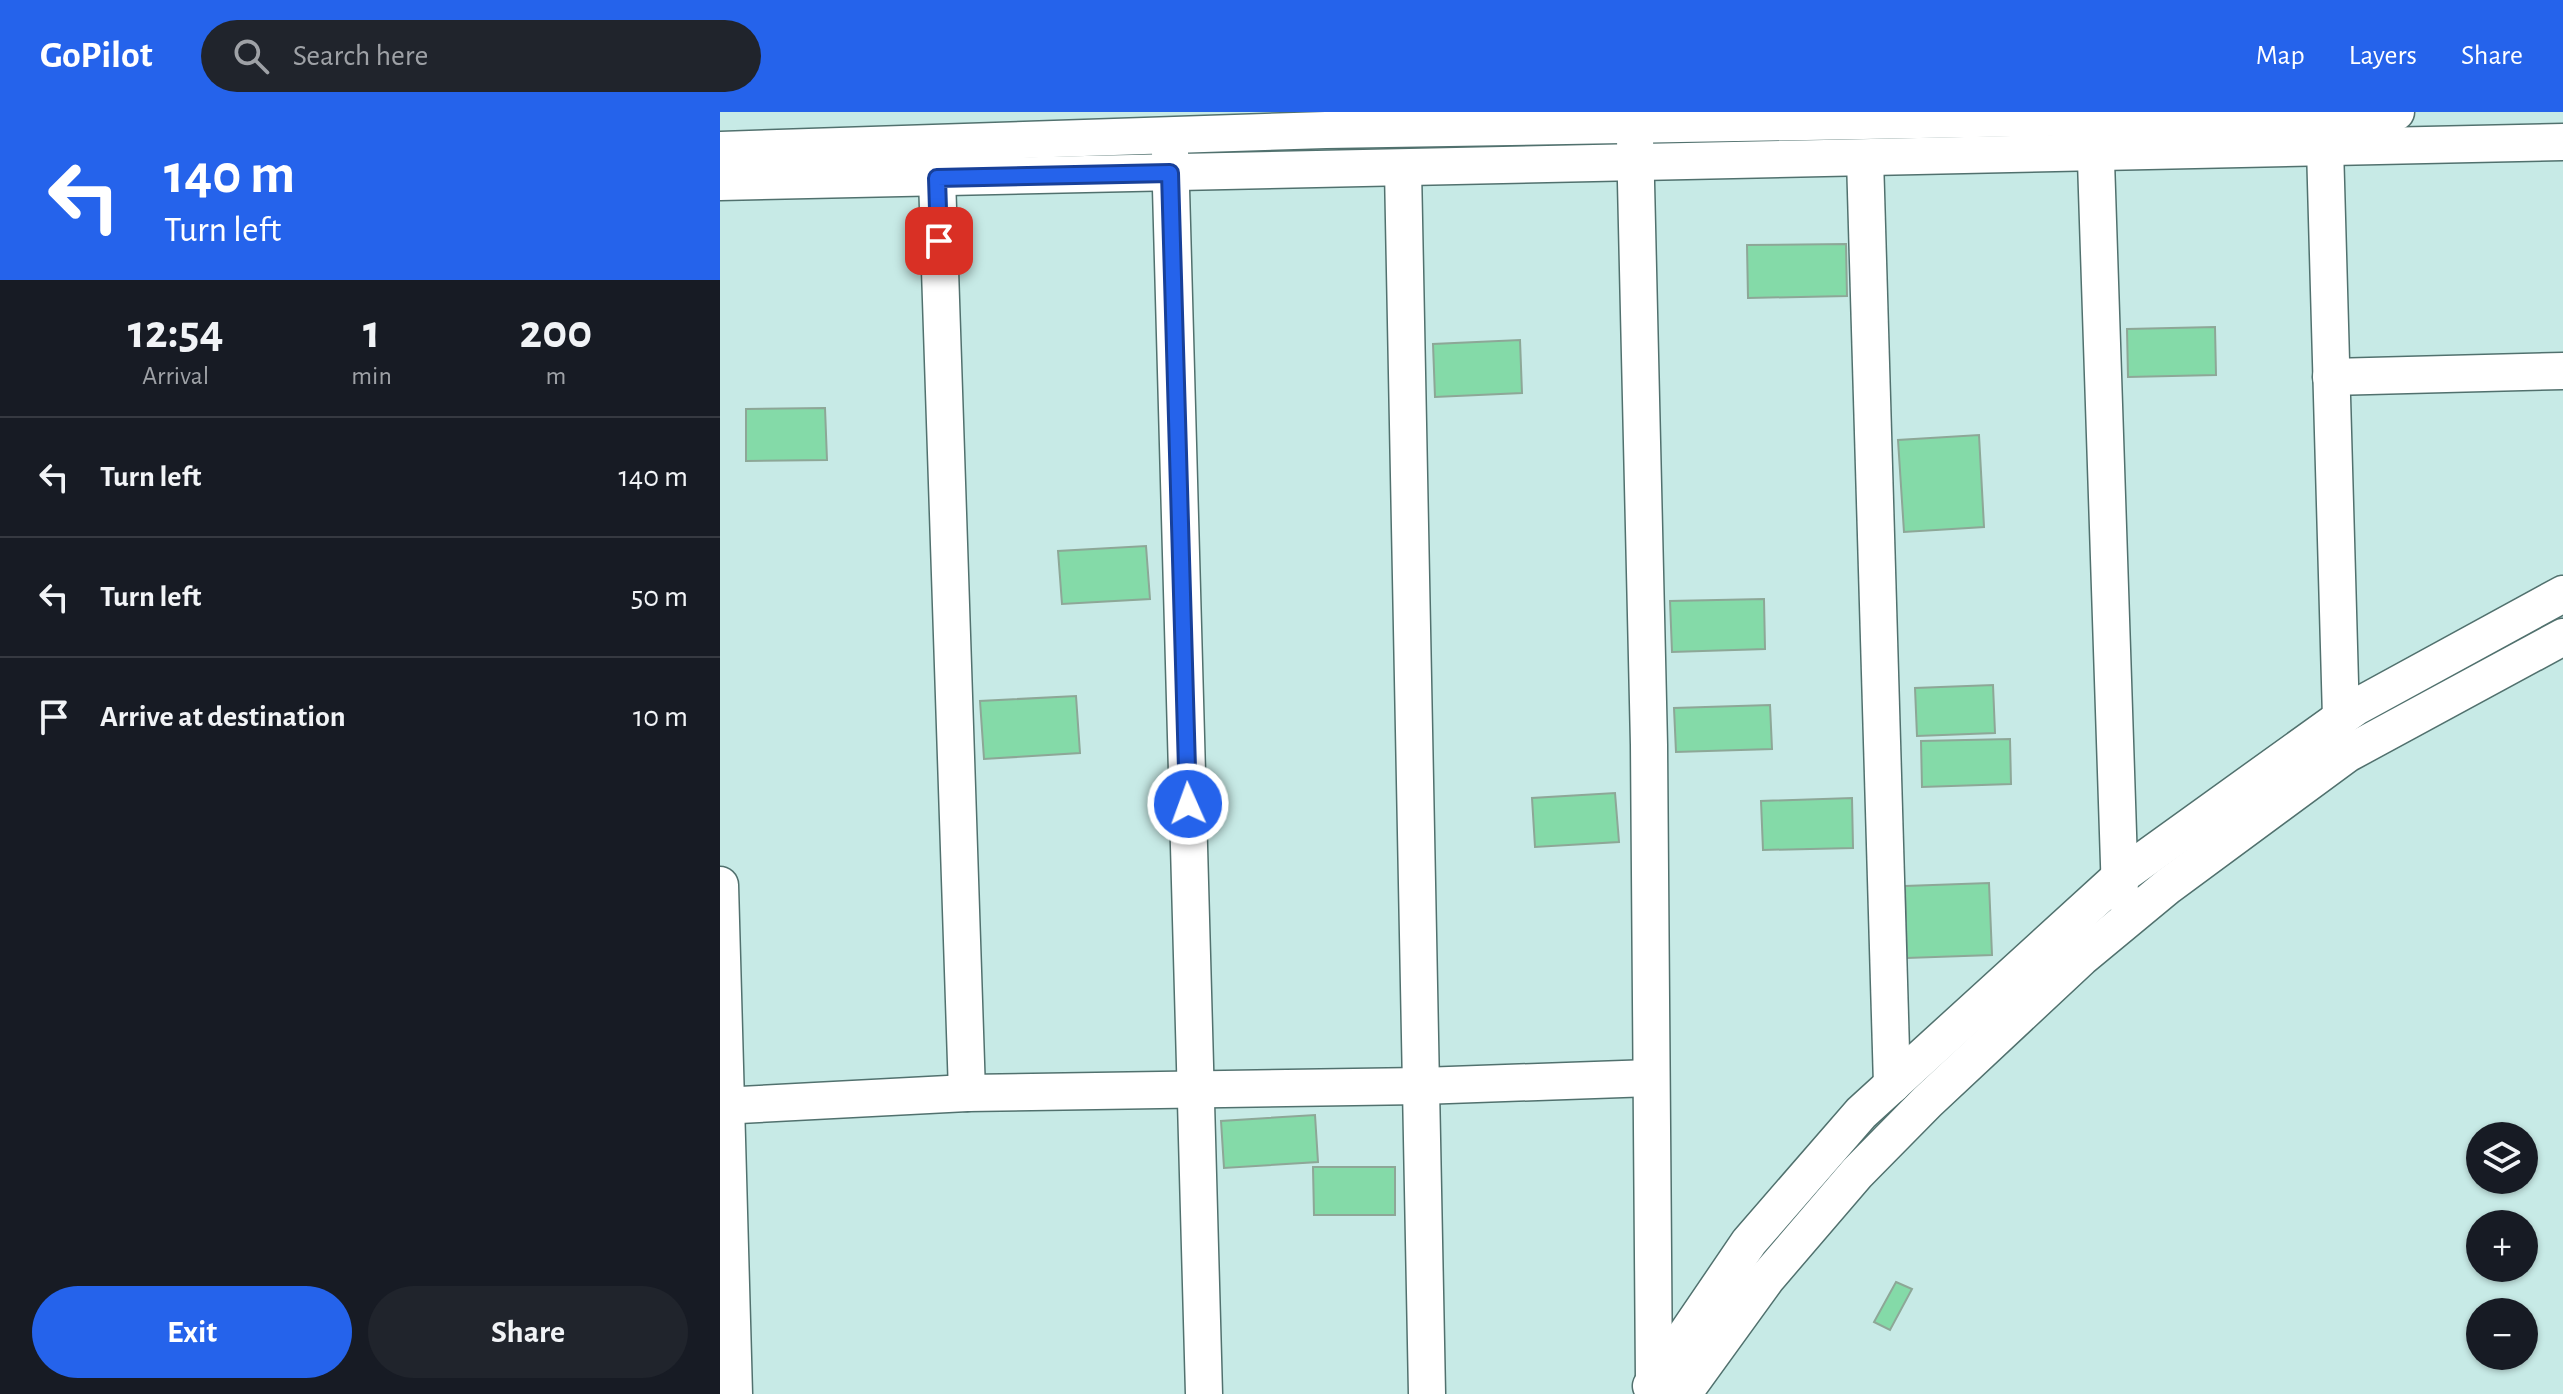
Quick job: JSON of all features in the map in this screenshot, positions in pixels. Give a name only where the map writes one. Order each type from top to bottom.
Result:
[{"type":"street","points":[[2324,124],[2396,112]]},
{"type":"street","points":[[720,150],[1634,118],[2095,127],[2324,124],[2563,142]]},
{"type":"street","points":[[1634,118],[1649,730],[1651,1078],[1661,1390]]},
{"type":"street","points":[[2324,124],[2341,718]]},
{"type":"street","points":[[720,182],[1865,158],[2095,127]]},
{"type":"street","points":[[2095,127],[2121,876],[2119,927]]},
{"type":"street","points":[[1169,135],[1204,1394]]},
{"type":"street","points":[[1865,158],[1892,1085]]},
{"type":"street","points":[[1403,169],[1427,1394]]},
{"type":"street","points":[[937,178],[967,1093]]},
{"type":"street","points":[[2331,377],[2563,371]]},
{"type":"street","points":[[1661,1390],[1749,1242],[1861,1113],[2121,876],[2356,707],[2563,594]]},
{"type":"street","points":[[1661,1390],[1767,1278],[1857,1173],[1927,1102],[2081,958],[2168,886],[2347,754],[2563,637]]},
{"type":"street","points":[[720,885],[723,1106],[734,1394]]},
{"type":"street","points":[[723,1106],[967,1093],[1421,1086],[1651,1078]]},
{"type":"building","points":[[1846,244],[1847,296],[1748,298],[1747,245]]},
{"type":"building","points":[[2215,327],[2216,375],[2128,377],[2127,329]]},
{"type":"building","points":[[1520,340],[1522,393],[1435,397],[1433,344]]},
{"type":"building","points":[[825,408],[827,460],[746,461],[746,409]]},
{"type":"building","points":[[1979,435],[1984,527],[1904,532],[1898,440]]},
{"type":"building","points":[[1146,546],[1150,599],[1062,604],[1058,551]]},
{"type":"building","points":[[1764,599],[1765,649],[1672,652],[1670,601]]},
{"type":"building","points":[[1993,685],[1995,733],[1917,736],[1915,688]]},
{"type":"building","points":[[1076,696],[1080,753],[984,759],[980,701]]},
{"type":"building","points":[[1770,705],[1772,749],[1676,752],[1674,708]]},
{"type":"building","points":[[2010,739],[2011,784],[1922,787],[1921,741]]},
{"type":"building","points":[[1615,793],[1619,842],[1535,847],[1532,798]]},
{"type":"building","points":[[1852,798],[1853,848],[1763,850],[1761,801]]},
{"type":"building","points":[[1989,883],[1992,955],[1907,958],[1905,886]]},
{"type":"building","points":[[1315,1115],[1318,1162],[1224,1168],[1221,1121]]},
{"type":"building","points":[[1313,1167],[1395,1167],[1395,1215],[1314,1215]]},
{"type":"building","points":[[1896,1282],[1912,1289],[1890,1330],[1874,1322]]},
{"type":"route","points":[[939,241],[937,178],[1170,173],[1188,804]]}]
